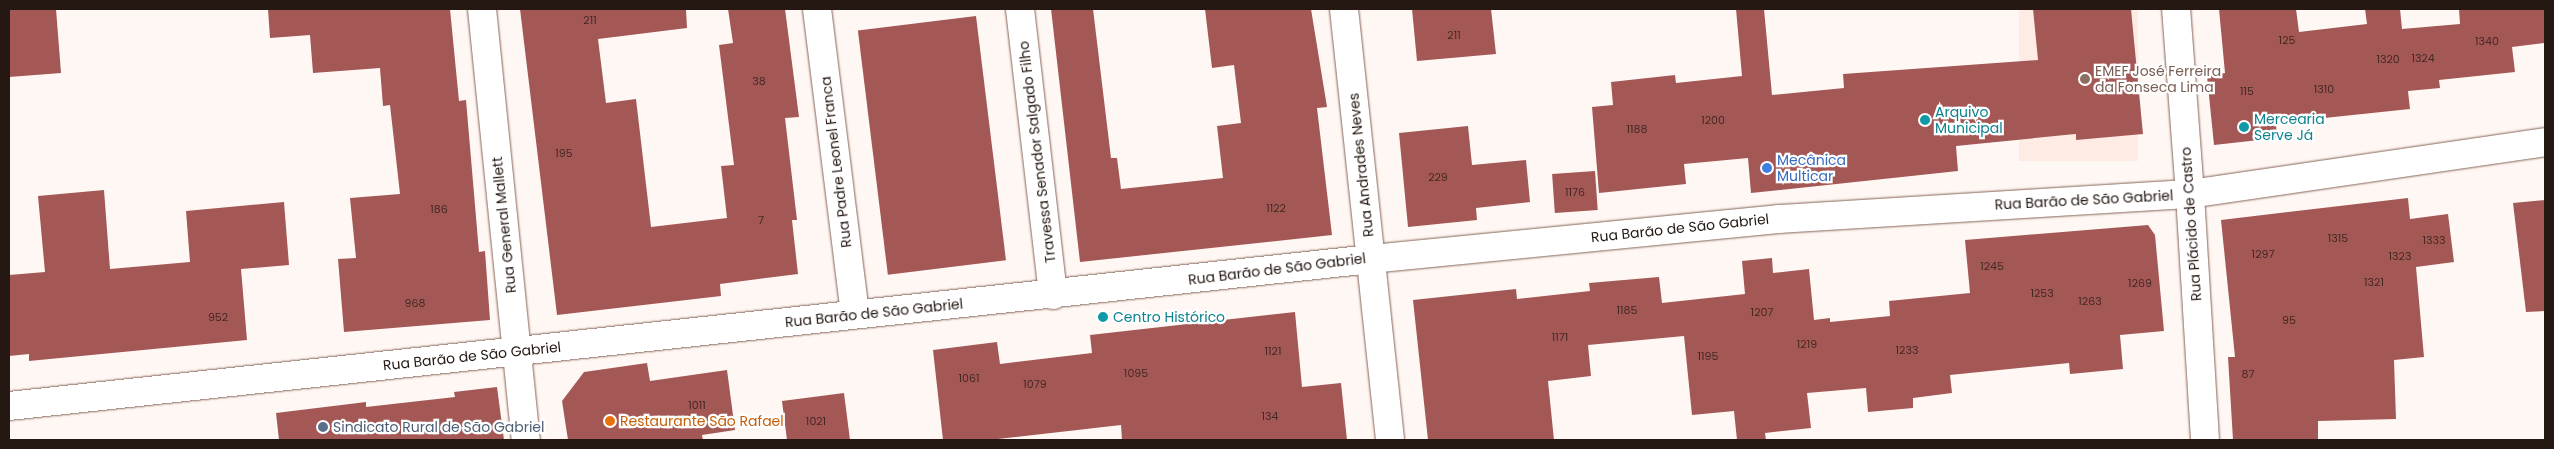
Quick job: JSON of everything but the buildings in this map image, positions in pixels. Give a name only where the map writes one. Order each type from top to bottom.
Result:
[{"type":"main road","name":"Rua General Mallett","points":[[482,9],[526,440]]},
{"type":"main road","name":"Rua Padre Leonel Franca","points":[[817,9],[855,314]]},
{"type":"main road","name":"Travessa Senador Salgado Filho","points":[[1020,9],[1053,295]]},
{"type":"main road","name":"Rua Andrades Neves","points":[[1344,9],[1390,440]]},
{"type":"main road","name":"Rua Plácido de Castro","points":[[2176,9],[2190,194],[2205,440]]},
{"type":"main road","name":"Rua Barão de São Gabriel","points":[[9,406],[855,314],[1053,295],[1371,258],[1779,219],[2190,194],[2545,142]]},
{"type":"shaded area","name":"EMEF José Ferreira da Fonseca Lima","points":[[2019,9],[2138,9],[2138,161],[2019,161]]},
{"type":"place","name":"EMEF José Ferreira da Fonseca Lima","points":[[2085,79]]},
{"type":"place","name":"Arquivo Municipal","points":[[1925,120]]},
{"type":"place","name":"Mercearia Serve Já","points":[[2244,127]]},
{"type":"place","name":"Mecânica Multicar","points":[[1767,168]]},
{"type":"place","name":"Centro Histórico","points":[[1103,317]]},
{"type":"place","name":"Restaurante São Rafael","points":[[610,421]]},
{"type":"place","name":"Sindicato Rural de São Gabriel","points":[[323,427]]}]
